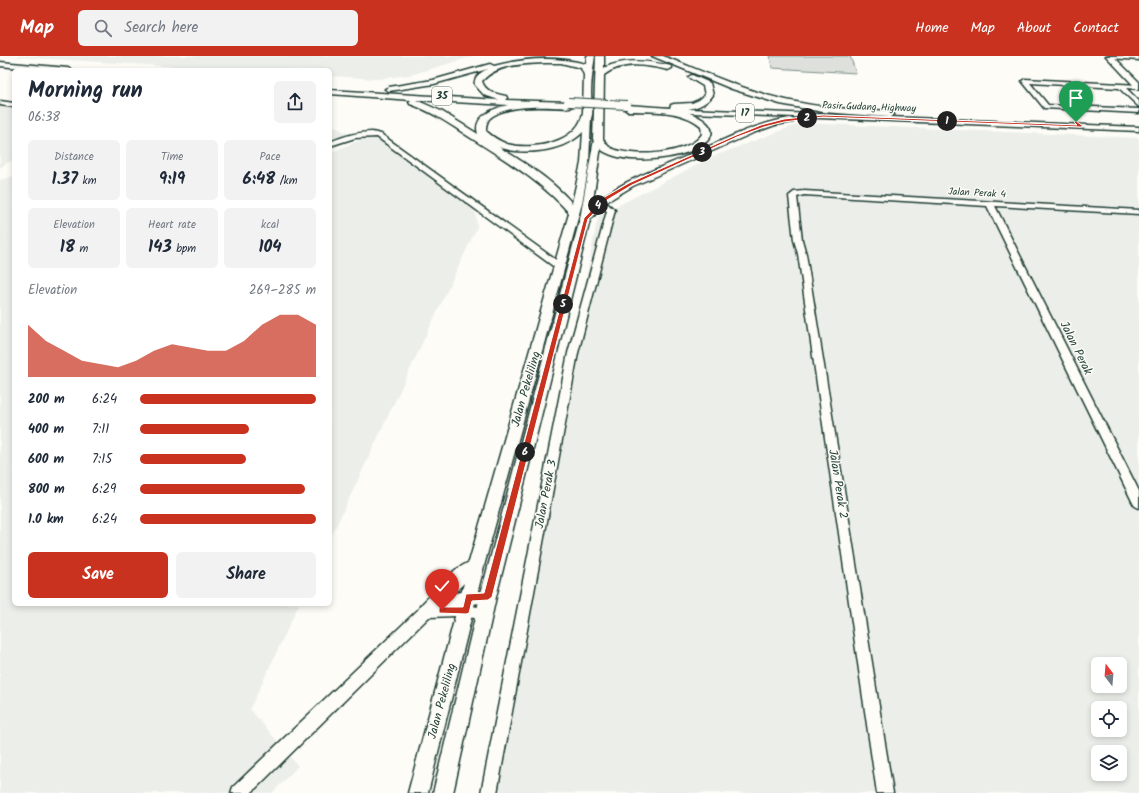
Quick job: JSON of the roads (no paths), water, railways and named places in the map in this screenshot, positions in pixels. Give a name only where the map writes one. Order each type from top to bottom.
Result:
[{"type":"highway","points":[[368,91],[408,87],[434,82],[520,56]]},
{"type":"highway","points":[[588,74],[591,56]]},
{"type":"highway","points":[[600,56],[598,139],[608,150],[626,155],[646,157],[682,150],[700,143],[704,139],[707,131],[706,127],[700,120],[684,113],[667,110]]},
{"type":"highway","points":[[656,56],[773,100],[814,108],[890,114]]},
{"type":"highway","points":[[517,100],[496,97],[484,92],[478,84],[479,78],[504,65],[525,59],[547,57],[574,61],[584,65],[588,74]]},
{"type":"highway","points":[[599,75],[607,68],[619,65],[647,63],[677,71],[695,78],[707,85],[709,94],[703,102],[682,107]]},
{"type":"highway","points":[[0,64],[45,68]]},
{"type":"highway","points":[[0,67],[12,68]]},
{"type":"highway","name":"Jalan Pekeliling","points":[[587,116],[588,74]]},
{"type":"highway","name":"35","points":[[332,90],[517,100]]},
{"type":"highway","name":"35","points":[[332,90],[388,96],[536,104]]},
{"type":"highway","points":[[388,96],[417,103],[434,110],[522,165],[552,187],[580,215]]},
{"type":"highway","name":"17","points":[[517,100],[569,104]]},
{"type":"highway","points":[[536,104],[509,107],[492,113],[484,119],[481,125],[482,132],[486,138],[500,145],[516,148],[544,148],[572,137],[587,116]]},
{"type":"highway","name":"17","points":[[536,104],[569,104]]},
{"type":"highway","name":"Pasir Gudang Highway","points":[[569,104],[682,107]]},
{"type":"highway","name":"Pasir Gudang Highway","points":[[627,106],[667,110]]},
{"type":"main road","points":[[1114,58],[1139,80]]},
{"type":"main road","points":[[1114,58],[1139,87]]},
{"type":"main road","name":"Pasir Gudang Highway","points":[[682,107],[890,114],[1078,124],[1139,129]]},
{"type":"main road","name":"Pasir Gudang Highway","points":[[667,110],[1078,124],[1139,124]]},
{"type":"main road","name":"Jalan Pekeliling","points":[[443,793],[477,604],[476,566],[560,267],[580,215],[585,163],[587,116]]},
{"type":"main road","points":[[580,215],[630,184],[750,130],[784,120],[823,116]]},
{"type":"main road","name":"Jalan Pekeliling","points":[[418,793],[477,604],[580,215],[598,139]]},
{"type":"main road","points":[[426,610],[457,579],[476,566]]},
{"type":"street","points":[[1114,58],[1134,58]]},
{"type":"street","points":[[1139,87],[1026,81],[1046,108],[1139,111]]},
{"type":"street","points":[[1120,86],[1139,104]]},
{"type":"street","points":[[0,104],[12,105]]},
{"type":"street","points":[[332,143],[356,135],[370,133],[380,135],[560,267]]},
{"type":"street","name":"Jalan Perak 4","points":[[814,193],[1139,212]]},
{"type":"street","name":"Jalan Perak 2","points":[[814,193],[797,194],[793,198],[798,240],[802,254],[885,793]]},
{"type":"street","name":"Jalan Perak 3","points":[[489,793],[573,353],[611,210],[601,203]]},
{"type":"street","name":"Jalan Perak","points":[[990,204],[1139,503]]},
{"type":"street","points":[[239,793],[426,610],[477,604]]}]
